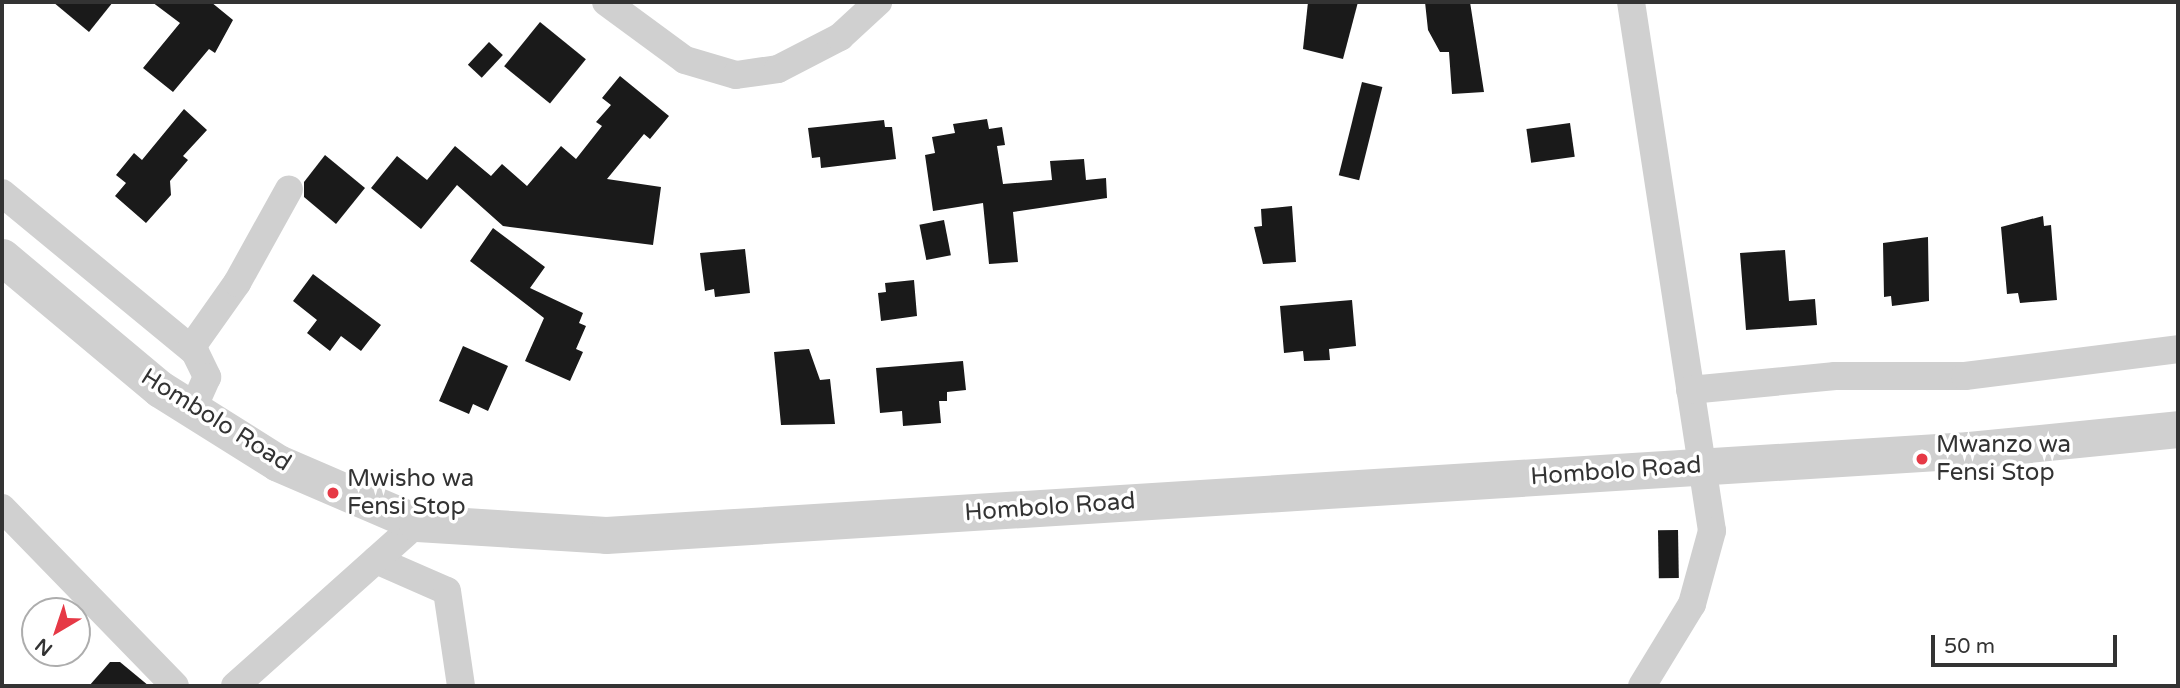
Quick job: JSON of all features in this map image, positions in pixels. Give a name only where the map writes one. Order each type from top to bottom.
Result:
[{"type":"street","points":[[606,2],[685,60],[736,75],[778,69],[840,37],[878,2]]},
{"type":"street","points":[[1632,2],[1676,267],[1690,390],[1712,531],[1706,565],[1666,655],[1642,686]]},
{"type":"street","points":[[191,348],[242,275],[289,189]]},
{"type":"street","points":[[2,193],[191,348],[207,377],[193,410]]},
{"type":"street","name":"Hombolo Road","points":[[2,257],[193,410],[278,463],[416,523],[606,535],[1969,450],[2178,429]]},
{"type":"street","points":[[1690,390],[1835,376],[1965,376],[2178,349]]},
{"type":"street","points":[[2,509],[175,686]]},
{"type":"street","points":[[235,686],[416,523]]},
{"type":"street","points":[[376,560],[447,591],[461,686]]},
{"type":"building","points":[[53,2],[113,2],[89,32]]},
{"type":"building","points":[[152,2],[211,2],[233,20],[215,53],[209,49],[173,92],[143,68],[180,23]]},
{"type":"building","points":[[1308,2],[1358,2],[1343,59],[1303,49]]},
{"type":"building","points":[[1425,2],[1470,2],[1484,92],[1452,94],[1449,52],[1440,52],[1428,30]]},
{"type":"building","points":[[540,22],[586,59],[550,103],[504,66]]},
{"type":"building","points":[[489,42],[503,55],[482,78],[468,65]]},
{"type":"building","points":[[620,76],[669,116],[650,139],[644,134],[607,179],[661,187],[653,245],[503,226],[457,185],[421,229],[371,188],[397,156],[427,180],[455,146],[491,176],[502,164],[527,186],[561,146],[576,159],[602,126],[596,122],[611,105],[602,98]]},
{"type":"building","points":[[1362,82],[1382,87],[1359,180],[1339,175]]},
{"type":"building","points":[[184,109],[207,130],[183,156],[188,160],[170,181],[171,195],[146,223],[115,196],[126,183],[116,175],[134,153],[142,160]]},
{"type":"building","points":[[987,119],[989,129],[1002,127],[1005,145],[997,146],[1003,184],[1052,180],[1050,161],[1084,159],[1086,180],[1106,178],[1107,198],[1013,212],[1018,262],[989,264],[983,203],[933,211],[925,155],[935,153],[932,137],[955,133],[953,124]]},
{"type":"building","points":[[884,120],[885,127],[892,127],[896,159],[821,168],[820,157],[812,158],[808,128]]},
{"type":"building","points":[[1570,123],[1575,157],[1531,163],[1526,129]]},
{"type":"building","points":[[325,155],[365,188],[336,224],[304,197],[304,182]]},
{"type":"building","points":[[1292,206],[1296,262],[1263,264],[1254,227],[1262,226],[1261,209]]},
{"type":"building","points":[[2043,216],[2044,226],[2051,225],[2057,300],[2020,303],[2018,293],[2007,294],[2001,227]]},
{"type":"building","points":[[944,220],[951,255],[926,260],[919,225]]},
{"type":"building","points":[[493,228],[545,267],[530,288],[583,313],[579,323],[586,326],[576,349],[583,352],[570,381],[525,361],[544,318],[470,261]]},
{"type":"building","points":[[1928,237],[1929,301],[1892,306],[1891,296],[1884,297],[1883,243]]},
{"type":"building","points":[[745,249],[750,293],[715,297],[714,289],[705,291],[700,253]]},
{"type":"building","points":[[1785,250],[1789,301],[1815,299],[1817,325],[1746,330],[1740,253]]},
{"type":"building","points":[[313,274],[381,325],[361,351],[341,336],[330,351],[307,333],[317,320],[293,301]]},
{"type":"building","points":[[914,280],[917,316],[881,321],[878,293],[886,292],[885,283]]},
{"type":"building","points":[[1352,300],[1356,346],[1329,349],[1330,360],[1304,361],[1303,351],[1284,353],[1280,306]]},
{"type":"building","points":[[463,346],[508,366],[488,411],[473,404],[469,414],[439,401]]},
{"type":"building","points":[[809,349],[820,380],[830,379],[835,424],[781,425],[774,352]]},
{"type":"building","points":[[963,361],[966,390],[947,392],[947,401],[939,401],[941,423],[903,426],[902,411],[880,413],[876,368]]},
{"type":"building","points":[[1658,530],[1678,530],[1679,578],[1659,578]]},
{"type":"building","points":[[110,662],[120,662],[149,686],[89,686]]},
{"type":"place","name":"Mwanzo wa Fensi Stop","points":[[1922,459]]},
{"type":"place","name":"Mwisho wa Fensi Stop","points":[[333,493]]}]
